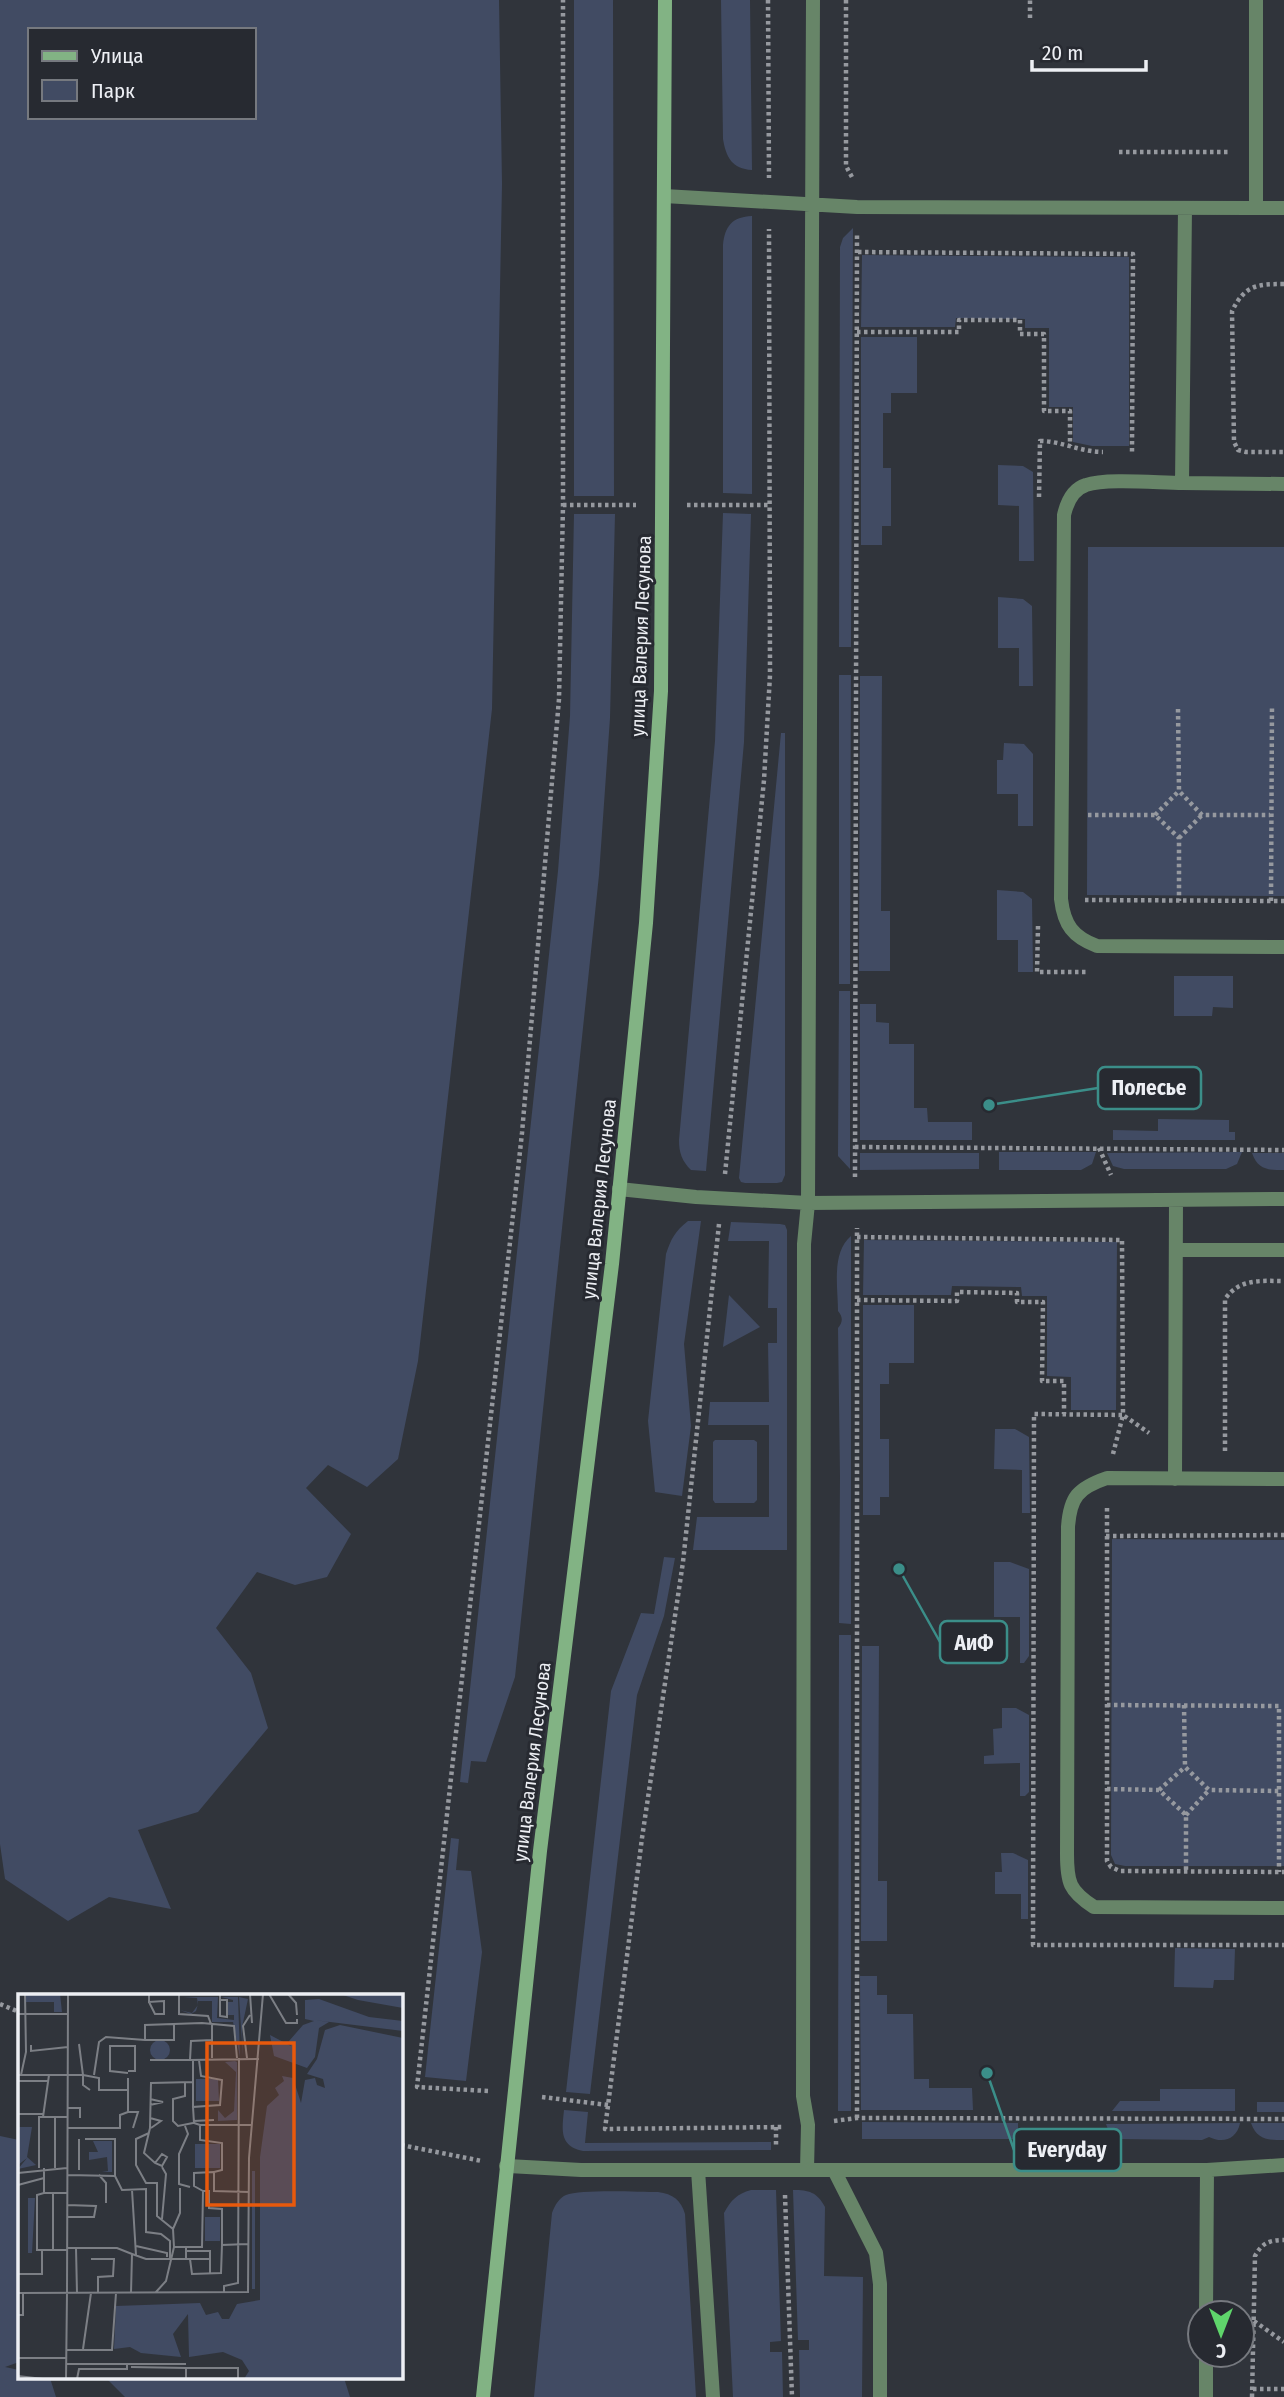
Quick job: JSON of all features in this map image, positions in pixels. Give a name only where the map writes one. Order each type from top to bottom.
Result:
[{"type":"main road","name":"улица Валерия Лесунова","points":[[483,2397],[539,1865],[596,1408],[646,923],[661,691],[665,0]]},
{"type":"lane","points":[[807,2170],[808,2125],[803,2096],[804,1244],[808,1203],[813,0]]},
{"type":"lane","points":[[1255,0],[1255,208]]},
{"type":"lane","points":[[664,196],[857,206],[1284,208]]},
{"type":"lane","points":[[1182,483],[1185,208]]},
{"type":"lane","points":[[1284,484],[1101,482],[1085,485],[1067,502],[1064,515],[1061,899],[1063,916],[1072,930],[1084,941],[1097,946],[1284,947]]},
{"type":"lane","points":[[619,1189],[722,1199],[808,1203],[1284,1199]]},
{"type":"lane","points":[[1175,1479],[1176,1200]]},
{"type":"lane","points":[[1176,1250],[1284,1250]]},
{"type":"lane","points":[[1284,1479],[1107,1478],[1087,1485],[1074,1497],[1069,1509],[1068,1880],[1078,1897],[1094,1907],[1284,1908]]},
{"type":"lane","points":[[506,2166],[581,2170],[1207,2170],[1284,2165]]},
{"type":"lane","points":[[698,2170],[713,2397]]},
{"type":"lane","points":[[834,2170],[876,2253],[880,2284],[880,2397]]},
{"type":"lane","points":[[1206,2299],[1207,2170]]},
{"type":"lane","points":[[1206,2369],[1206,2397]]},
{"type":"path","points":[[563,0],[564,505],[559,699],[522,1133],[417,2087],[515,2093],[608,2105]]},
{"type":"path","points":[[768,0],[770,675],[764,780],[683,1562],[642,1838],[605,2129],[776,2127],[857,2118],[1284,2119]]},
{"type":"path","points":[[846,0],[846,166],[850,175],[858,181],[855,1147],[857,2118]]},
{"type":"path","points":[[1030,0],[1030,18]]},
{"type":"path","points":[[1119,152],[1255,152]]},
{"type":"path","points":[[1284,284],[1261,284],[1248,289],[1238,299],[1232,311],[1234,442],[1238,450],[1246,453],[1284,452]]},
{"type":"path","points":[[857,332],[960,332],[960,320],[1020,320],[1020,334],[1044,334],[1044,411],[1070,411],[1070,446]]},
{"type":"path","points":[[1101,482],[1132,453]]},
{"type":"path","points":[[1271,901],[1272,705]]},
{"type":"path","points":[[1178,709],[1180,791],[1202,816]]},
{"type":"path","points":[[1155,816],[1180,791]]},
{"type":"path","points":[[1082,815],[1155,816],[1180,838]]},
{"type":"path","points":[[1179,901],[1180,838],[1202,816],[1270,816]]},
{"type":"path","points":[[1083,888],[1083,900],[1284,901]]},
{"type":"path","points":[[855,1147],[1284,1150]]},
{"type":"path","points":[[1225,1451],[1225,1299],[1240,1284],[1250,1281],[1284,1281]]},
{"type":"path","points":[[857,1300],[957,1301],[957,1292],[969,1292],[1017,1293],[1017,1302],[1043,1302],[1042,1381],[1064,1381],[1064,1414]]},
{"type":"path","points":[[1107,1705],[1279,1706],[1282,1872],[1120,1871],[1111,1867],[1106,1855],[1107,1478],[1123,1415]]},
{"type":"path","points":[[1106,1536],[1284,1535]]},
{"type":"path","points":[[1184,1705],[1185,1767],[1209,1790],[1279,1791]]},
{"type":"path","points":[[1159,1790],[1185,1767]]},
{"type":"path","points":[[1107,1789],[1159,1790],[1186,1815]]},
{"type":"path","points":[[1186,1872],[1186,1815],[1209,1790]]},
{"type":"path","points":[[0,2004],[18,2012]]},
{"type":"path","points":[[776,2127],[776,2150],[785,2190],[792,2397]]},
{"type":"path","points":[[402,2145],[506,2166]]},
{"type":"path","points":[[1254,2299],[1255,2256],[1259,2248],[1270,2240],[1284,2240]]},
{"type":"path","points":[[1256,2321],[1284,2342]]},
{"type":"path","points":[[1252,2397],[1253,2369]]},
{"type":"path","points":[[1253,2389],[1284,2389]]},
{"type":"green space","points":[[0,0],[499,0],[502,184],[492,709],[418,1361],[398,1459],[367,1487],[328,1465],[306,1488],[351,1534],[327,1577],[295,1585],[257,1572],[216,1628],[251,1673],[268,1728],[198,1812],[138,1830],[171,1909],[109,1897],[68,1921],[5,1879],[0,1844]]},
{"type":"green space","points":[[574,0],[613,0],[614,496],[574,496]]},
{"type":"green space","points":[[721,0],[750,0],[752,170],[739,167],[731,161],[723,139]]},
{"type":"green space","points":[[752,216],[752,494],[723,493],[723,245],[731,224],[739,218]]},
{"type":"green space","points":[[853,228],[851,647],[839,647],[840,247],[843,238]]},
{"type":"green space","points":[[862,255],[1129,257],[1129,446],[1092,446],[1073,442],[1073,407],[1049,407],[1049,328],[1025,328],[1025,319],[956,318],[955,327],[861,327]]},
{"type":"green space","points":[[861,337],[917,337],[917,393],[891,393],[891,413],[883,413],[883,468],[891,468],[891,526],[882,526],[882,545],[861,545]]},
{"type":"green space","points":[[998,465],[1023,466],[1033,472],[1034,561],[1019,561],[1019,506],[998,505]]},
{"type":"green space","points":[[723,513],[751,514],[744,742],[706,1171],[691,1170],[688,1167],[682,1156],[679,1140],[715,741]]},
{"type":"green space","points":[[574,514],[615,514],[610,718],[599,875],[515,1677],[486,1762],[471,1761],[468,1783],[460,1782],[558,871],[570,716]]},
{"type":"green space","points":[[1088,547],[1284,547],[1284,896],[1087,895]]},
{"type":"green space","points":[[998,597],[1023,599],[1032,606],[1033,686],[1019,686],[1019,648],[998,648]]},
{"type":"green space","points":[[839,675],[851,675],[850,984],[839,984]]},
{"type":"green space","points":[[860,676],[882,676],[881,911],[890,911],[890,971],[859,971]]},
{"type":"green space","points":[[781,733],[785,733],[785,1175],[782,1182],[777,1183],[745,1183],[739,1178]]},
{"type":"green space","points":[[1004,743],[1024,744],[1033,754],[1033,826],[1018,826],[1018,794],[997,794],[997,760],[1003,760]]},
{"type":"green space","points":[[997,890],[1023,892],[1032,899],[1033,972],[1018,972],[1018,940],[997,940]]},
{"type":"green space","points":[[1174,976],[1233,976],[1233,1008],[1213,1007],[1212,1016],[1174,1016]]},
{"type":"green space","points":[[839,991],[850,991],[850,1169],[838,1156]]},
{"type":"green space","points":[[860,1004],[876,1004],[876,1022],[889,1023],[889,1044],[914,1044],[914,1108],[927,1108],[928,1122],[972,1122],[972,1140],[860,1140]]},
{"type":"green space","points":[[1158,1119],[1229,1120],[1229,1132],[1235,1132],[1235,1140],[1113,1140],[1113,1130],[1158,1131]]},
{"type":"green space","points":[[999,1152],[1096,1152],[1092,1164],[1081,1170],[999,1170]]},
{"type":"green space","points":[[1242,1152],[1237,1164],[1226,1169],[1124,1169],[1113,1166],[1107,1153]]},
{"type":"green space","points":[[860,1153],[979,1153],[979,1169],[860,1170]]},
{"type":"green space","points":[[1252,1153],[1284,1153],[1284,1170],[1264,1168],[1257,1163]]},
{"type":"green space","points":[[688,1221],[701,1221],[684,1344],[691,1426],[682,1496],[655,1492],[648,1421],[666,1254],[674,1236]]},
{"type":"green space","points":[[731,1222],[780,1224],[785,1225],[787,1230],[787,1550],[693,1550],[697,1517],[769,1517],[769,1425],[708,1425],[710,1402],[769,1402],[768,1343],[777,1343],[777,1308],[768,1308],[769,1241],[728,1241]]},
{"type":"green space","points":[[851,1236],[851,1624],[839,1623],[838,1328],[842,1320],[838,1311],[837,1281],[838,1261]]},
{"type":"green space","points":[[864,1240],[1117,1242],[1116,1410],[1071,1410],[1071,1377],[1047,1376],[1047,1296],[1022,1296],[1021,1287],[952,1286],[951,1295],[863,1295]]},
{"type":"green space","points":[[729,1295],[760,1327],[723,1347]]},
{"type":"green space","points":[[863,1305],[914,1305],[914,1363],[889,1363],[889,1384],[880,1384],[880,1439],[889,1439],[889,1497],[880,1497],[880,1515],[863,1515]]},
{"type":"green space","points":[[995,1429],[1015,1429],[1029,1437],[1030,1513],[1022,1513],[1022,1470],[994,1469]]},
{"type":"green space","points":[[715,1440],[757,1442],[757,1500],[754,1503],[715,1503],[713,1500]]},
{"type":"green space","points":[[1112,1539],[1284,1540],[1284,1866],[1115,1864],[1111,1855]]},
{"type":"green space","points":[[664,1557],[675,1558],[664,1616],[637,1695],[590,2094],[566,2092],[611,1691],[641,1613],[654,1614]]},
{"type":"green space","points":[[994,1562],[1010,1562],[1029,1569],[1029,1656],[1024,1663],[1020,1663],[1020,1617],[994,1617]]},
{"type":"green space","points":[[839,1635],[851,1635],[851,2111],[838,2111]]},
{"type":"green space","points":[[862,1646],[879,1646],[878,1881],[887,1881],[887,1941],[861,1941]]},
{"type":"green space","points":[[1002,1708],[1016,1708],[1029,1715],[1029,1792],[1025,1796],[1020,1796],[1020,1763],[984,1764],[984,1756],[994,1755],[993,1729],[1002,1728]]},
{"type":"green space","points":[[451,1838],[459,1839],[456,1870],[471,1871],[482,1952],[466,2081],[425,2077]]},
{"type":"green space","points":[[1001,1853],[1013,1853],[1028,1860],[1028,1919],[1021,1919],[1021,1894],[995,1894],[995,1872],[1002,1872]]},
{"type":"green space","points":[[1175,1948],[1235,1949],[1234,1980],[1214,1980],[1213,1988],[1174,1987]]},
{"type":"green space","points":[[860,1976],[877,1976],[877,1995],[887,1995],[887,2014],[913,2014],[914,2079],[929,2079],[929,2088],[972,2088],[973,2110],[861,2110]]},
{"type":"green space","points":[[1160,2089],[1235,2089],[1235,2111],[1112,2111],[1120,2101],[1160,2101]]},
{"type":"green space","points":[[1257,2102],[1284,2102],[1284,2112],[1257,2112]]},
{"type":"green space","points":[[564,2110],[588,2112],[585,2143],[771,2142],[771,2150],[583,2151],[575,2149],[566,2141],[563,2130]]},
{"type":"green space","points":[[862,2122],[1018,2123],[1018,2139],[862,2139]]},
{"type":"green space","points":[[1240,2123],[1236,2133],[1224,2140],[1209,2137],[1202,2140],[1118,2139],[1109,2132],[1106,2124]]},
{"type":"green space","points":[[1251,2123],[1284,2123],[1284,2140],[1260,2136]]},
{"type":"green space","points":[[0,2136],[18,2140],[18,2362],[5,2367],[18,2370],[18,2380],[51,2380],[56,2397],[0,2397]]},
{"type":"green space","points":[[751,2190],[776,2190],[781,2341],[770,2342],[770,2352],[782,2352],[783,2397],[733,2397],[724,2213],[735,2198]]},
{"type":"green space","points":[[793,2190],[812,2193],[825,2207],[824,2276],[863,2277],[862,2397],[800,2397],[799,2350],[809,2350],[809,2340],[798,2340]]},
{"type":"green space","points":[[597,2191],[658,2192],[676,2199],[685,2214],[696,2397],[534,2397],[552,2213],[559,2200],[573,2193]]},
{"type":"green space","points":[[108,2380],[345,2380],[350,2397],[125,2397]]},
{"type":"place","name":"Полесье","points":[[989,1105]]},
{"type":"place","name":"АиФ","points":[[899,1569]]},
{"type":"place","name":"Everyday","points":[[987,2073]]}]
